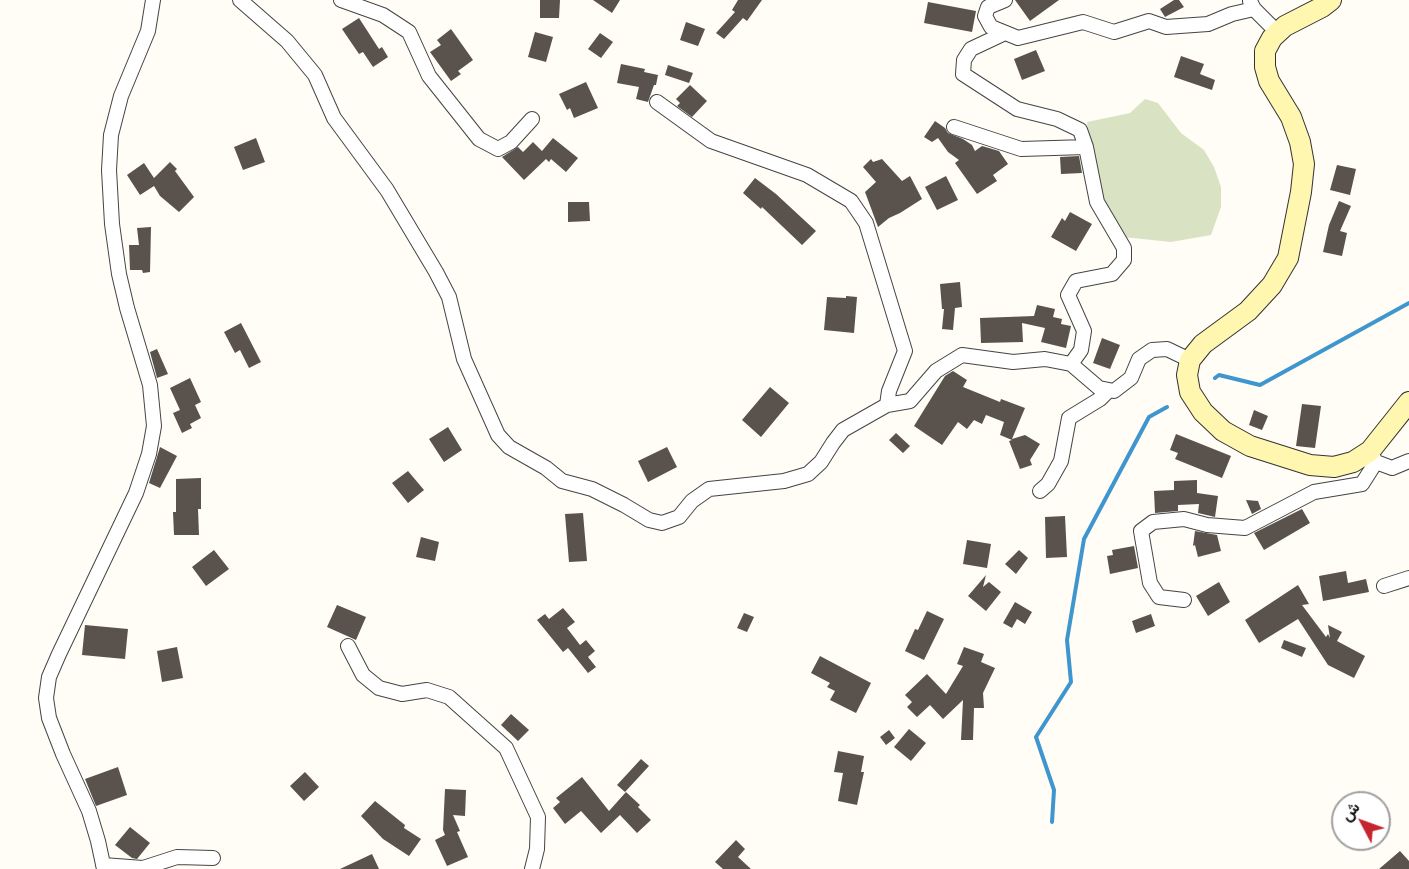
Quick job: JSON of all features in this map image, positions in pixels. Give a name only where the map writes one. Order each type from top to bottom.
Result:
[{"type":"main road","points":[[1331,0],[1285,26],[1272,38],[1265,51],[1265,67],[1269,81],[1291,117],[1300,142],[1304,164],[1288,258],[1272,285],[1248,311],[1203,344],[1190,360],[1187,375],[1190,392],[1203,412],[1223,431],[1250,446],[1310,465],[1334,468],[1373,457],[1409,402]]},
{"type":"street","points":[[153,0],[148,31],[121,96],[111,135],[110,170],[112,224],[119,274],[150,385],[154,426],[149,454],[136,492],[59,654],[49,677],[46,698],[49,718],[89,811],[104,867],[143,868],[177,857],[213,858]]},
{"type":"street","points":[[240,0],[287,41],[315,75],[334,118],[387,190],[436,272],[448,297],[464,359],[498,435],[509,447],[546,468],[562,481],[592,489],[649,520],[662,523],[678,517],[692,501],[709,489],[784,481],[808,474],[820,462],[843,430],[887,405],[910,401],[936,371],[962,355],[1013,362],[1045,359],[1071,364],[1099,388],[1114,391],[1131,378],[1139,359],[1152,350],[1167,349],[1190,360]]},
{"type":"street","points":[[341,0],[383,15],[409,32],[429,76],[478,139],[498,149],[511,142],[532,119]]},
{"type":"street","points":[[1005,0],[988,7],[985,16],[991,27],[1018,38],[1083,22],[1114,32],[1149,21],[1166,27],[1208,24],[1252,4],[1278,33]]},
{"type":"street","points":[[1005,33],[971,49],[964,60],[963,74],[1017,109],[1058,119],[1080,130],[1086,147],[1097,202],[1124,248],[1124,260],[1112,274],[1076,281],[1068,295],[1084,331],[1082,350],[1071,364]]},
{"type":"street","points":[[657,102],[711,141],[807,176],[851,201],[866,223],[905,351],[889,391],[887,405]]},
{"type":"street","points":[[954,127],[1020,149],[1086,147]]},
{"type":"street","points":[[1040,491],[1048,484],[1061,461],[1069,418],[1100,399],[1109,390]]},
{"type":"street","points":[[1184,600],[1160,597],[1150,583],[1141,531],[1153,522],[1184,519],[1207,525],[1245,528],[1314,492],[1362,484],[1373,457],[1392,468],[1409,461]]},
{"type":"street","points":[[1384,586],[1409,578]]},
{"type":"street","points":[[348,646],[363,675],[379,688],[402,694],[427,690],[449,697],[506,748],[537,817],[537,849],[532,869]]},
{"type":"green space","points":[[1145,99],[1158,103],[1181,133],[1204,150],[1214,167],[1221,187],[1221,207],[1211,235],[1171,242],[1123,237],[1097,190],[1087,122],[1130,113]]},
{"type":"building","points":[[540,0],[560,0],[559,18],[540,18]]},
{"type":"building","points":[[593,0],[620,0],[612,13]]},
{"type":"building","points":[[738,0],[762,0],[747,21],[743,18],[724,39],[716,33],[735,12],[732,10]]},
{"type":"building","points":[[1015,0],[1059,0],[1030,21]]},
{"type":"building","points":[[1174,0],[1179,0],[1184,7],[1165,17],[1160,9]]},
{"type":"building","points":[[928,2],[976,11],[972,32],[924,23]]},
{"type":"building","points":[[359,18],[379,49],[382,47],[388,57],[373,67],[363,52],[359,54],[342,29]]},
{"type":"building","points":[[686,22],[705,29],[698,46],[680,40]]},
{"type":"building","points":[[451,29],[473,60],[458,71],[461,74],[451,81],[430,52],[441,45],[437,40]]},
{"type":"building","points":[[535,32],[553,37],[546,62],[528,57]]},
{"type":"building","points":[[600,33],[613,42],[601,58],[588,49]]},
{"type":"building","points":[[1036,50],[1045,71],[1022,80],[1014,59]]},
{"type":"building","points":[[1181,56],[1204,64],[1200,74],[1215,80],[1212,90],[1174,77]]},
{"type":"building","points":[[621,64],[645,69],[644,72],[658,75],[648,102],[636,99],[639,87],[617,83]]},
{"type":"building","points":[[668,65],[693,73],[689,83],[665,75]]},
{"type":"building","points":[[586,82],[598,108],[574,118],[570,108],[567,110],[559,94]]},
{"type":"building","points":[[690,85],[707,101],[692,117],[677,106],[680,103],[676,99]]},
{"type":"building","points":[[935,121],[948,133],[972,145],[975,151],[982,146],[999,151],[1008,164],[993,175],[997,181],[977,194],[955,163],[959,160],[948,152],[938,138],[932,142],[924,137]]},
{"type":"building","points":[[256,138],[265,162],[243,170],[234,147]]},
{"type":"building","points":[[553,138],[578,158],[566,172],[551,159],[549,162],[546,159],[524,180],[502,157],[518,147],[523,152],[533,142],[542,151]]},
{"type":"building","points":[[1079,156],[1082,173],[1061,174],[1060,157]]},
{"type":"building","points":[[871,159],[873,162],[882,159],[902,181],[910,176],[922,199],[878,227],[865,192],[876,182],[863,167]]},
{"type":"building","points":[[170,162],[177,169],[175,171],[194,197],[179,212],[160,196],[154,186],[140,195],[127,175],[144,163],[154,178]]},
{"type":"building","points":[[1337,165],[1356,169],[1350,195],[1330,190]]},
{"type":"building","points":[[946,176],[958,200],[937,210],[925,187]]},
{"type":"building","points":[[755,178],[816,231],[802,245],[762,207],[761,209],[743,193]]},
{"type":"building","points":[[1339,201],[1351,206],[1340,231],[1347,233],[1342,256],[1323,252],[1329,225]]},
{"type":"building","points":[[568,202],[589,202],[590,221],[568,222]]},
{"type":"building","points":[[1070,212],[1092,224],[1076,251],[1051,237],[1062,218],[1065,221]]},
{"type":"building","points":[[151,227],[150,272],[130,270],[129,245],[139,245],[137,228]]},
{"type":"building","points":[[960,282],[962,307],[955,308],[953,330],[942,329],[944,309],[942,309],[940,284]]},
{"type":"building","points":[[846,296],[857,297],[854,333],[824,330],[827,297],[846,298]]},
{"type":"building","points":[[1037,305],[1055,309],[1053,317],[1062,319],[1061,324],[1071,326],[1066,348],[1041,342],[1045,328],[1022,323],[1023,342],[981,343],[980,318],[1034,316]]},
{"type":"building","points":[[241,323],[261,362],[249,368],[240,350],[235,353],[224,332]]},
{"type":"building","points":[[1102,338],[1120,345],[1110,369],[1093,363]]},
{"type":"building","points":[[157,349],[168,374],[157,378],[150,352]]},
{"type":"building","points":[[953,371],[967,380],[963,387],[1000,402],[1001,399],[1025,408],[1012,439],[1025,435],[1040,444],[1030,460],[1032,465],[1020,469],[1009,441],[1012,440],[1000,435],[1004,422],[986,415],[982,424],[974,420],[967,429],[958,422],[942,445],[914,426],[945,376]]},
{"type":"building","points":[[190,378],[201,402],[195,405],[201,418],[190,424],[192,428],[182,433],[173,413],[180,410],[170,388]]},
{"type":"building","points":[[770,387],[789,403],[761,437],[742,420]]},
{"type":"building","points":[[1302,404],[1321,406],[1315,448],[1296,446]]},
{"type":"building","points":[[1254,410],[1268,416],[1262,430],[1249,425]]},
{"type":"building","points":[[448,427],[462,450],[444,462],[429,439]]},
{"type":"building","points":[[896,433],[910,446],[903,453],[889,440]]},
{"type":"building","points":[[1176,434],[1231,456],[1222,478],[1175,459],[1178,453],[1170,450]]},
{"type":"building","points":[[160,447],[177,456],[160,488],[149,483]]},
{"type":"building","points":[[667,447],[677,467],[648,482],[638,461]]},
{"type":"building","points":[[408,471],[424,490],[408,503],[392,483]]},
{"type":"building","points":[[201,478],[201,509],[198,509],[199,535],[174,535],[173,512],[176,512],[176,479]]},
{"type":"building","points":[[1197,480],[1197,493],[1218,496],[1215,517],[1198,513],[1199,504],[1178,505],[1178,511],[1155,513],[1154,491],[1174,490],[1174,481]]},
{"type":"building","points":[[1246,500],[1258,501],[1261,509],[1252,514]]},
{"type":"building","points":[[1302,509],[1310,523],[1264,550],[1254,533]]},
{"type":"building","points":[[583,513],[587,561],[569,562],[565,514]]},
{"type":"building","points":[[1065,516],[1067,557],[1046,558],[1045,517]]},
{"type":"building","points":[[1195,531],[1217,535],[1221,551],[1198,557],[1195,545],[1193,546]]},
{"type":"building","points":[[421,537],[439,542],[435,561],[416,557]]},
{"type":"building","points":[[967,540],[991,544],[987,568],[963,564]]},
{"type":"building","points":[[1134,546],[1138,568],[1110,574],[1107,556],[1113,555],[1112,550]]},
{"type":"building","points":[[214,550],[229,569],[206,586],[192,567]]},
{"type":"building","points":[[1019,550],[1028,558],[1016,574],[1005,564]]},
{"type":"building","points":[[1346,571],[1348,583],[1366,579],[1369,592],[1323,601],[1319,576]]},
{"type":"building","points":[[986,575],[983,587],[989,582],[1001,592],[986,611],[968,596]]},
{"type":"building","points":[[1219,582],[1230,602],[1208,616],[1196,596]]},
{"type":"building","points":[[1298,585],[1309,604],[1302,605],[1326,637],[1328,634],[1330,638],[1328,625],[1342,632],[1337,641],[1365,656],[1354,678],[1328,665],[1298,619],[1259,643],[1245,620]]},
{"type":"building","points":[[1015,602],[1032,612],[1025,624],[1017,619],[1012,628],[1003,623]]},
{"type":"building","points":[[337,605],[366,617],[356,640],[327,627]]},
{"type":"building","points":[[563,608],[575,622],[567,628],[580,645],[586,640],[595,651],[588,657],[596,667],[588,673],[568,648],[563,652],[537,620],[545,614],[549,619]]},
{"type":"building","points":[[927,611],[944,619],[924,660],[905,651],[915,629],[918,630]]},
{"type":"building","points":[[744,613],[754,617],[747,632],[737,628]]},
{"type":"building","points":[[1151,614],[1155,626],[1136,633],[1132,621]]},
{"type":"building","points":[[85,625],[128,629],[125,659],[82,655]]},
{"type":"building","points":[[1284,640],[1306,648],[1302,657],[1281,648]]},
{"type":"building","points":[[177,647],[183,678],[162,682],[157,651]]},
{"type":"building","points":[[964,647],[984,654],[981,662],[995,668],[983,693],[984,708],[974,708],[973,740],[961,740],[963,700],[943,719],[930,705],[917,717],[907,707],[912,702],[905,695],[927,674],[946,694],[963,666],[957,664]]},
{"type":"building","points":[[820,656],[871,683],[856,713],[830,700],[835,691],[827,687],[830,683],[811,673]]},
{"type":"building","points":[[511,714],[529,730],[518,741],[501,725]]},
{"type":"building","points":[[909,729],[926,743],[911,761],[894,747]]},
{"type":"building","points":[[889,730],[895,738],[886,745],[880,737]]},
{"type":"building","points":[[838,751],[864,756],[861,772],[864,772],[857,805],[838,801],[843,773],[834,772]]},
{"type":"building","points":[[641,759],[649,766],[625,792],[617,785]]},
{"type":"building","points":[[118,767],[127,795],[96,806],[85,779]]},
{"type":"building","points":[[305,772],[319,787],[304,801],[290,786]]},
{"type":"building","points":[[582,777],[609,811],[626,792],[651,820],[637,833],[620,815],[601,833],[581,811],[565,824],[553,808],[560,802],[556,798]]},
{"type":"building","points":[[445,789],[466,790],[465,816],[453,815],[460,831],[457,832],[468,857],[447,866],[435,840],[445,835],[443,830]]},
{"type":"building","points":[[375,801],[405,825],[404,828],[421,839],[409,856],[383,839],[361,816]]},
{"type":"building","points":[[130,827],[150,843],[137,859],[132,858],[115,845]]},
{"type":"building","points":[[736,840],[745,849],[738,857],[751,869],[723,869],[715,862]]},
{"type":"building","points":[[1400,851],[1409,861],[1409,869],[1379,869]]},
{"type":"building","points":[[372,854],[379,869],[340,869]]},
{"type":"waterway","points":[[1215,378],[1219,375],[1260,385],[1409,303]]},
{"type":"waterway","points":[[1052,822],[1054,790],[1036,737],[1071,682],[1067,640],[1084,539],[1149,417],[1167,407]]}]
